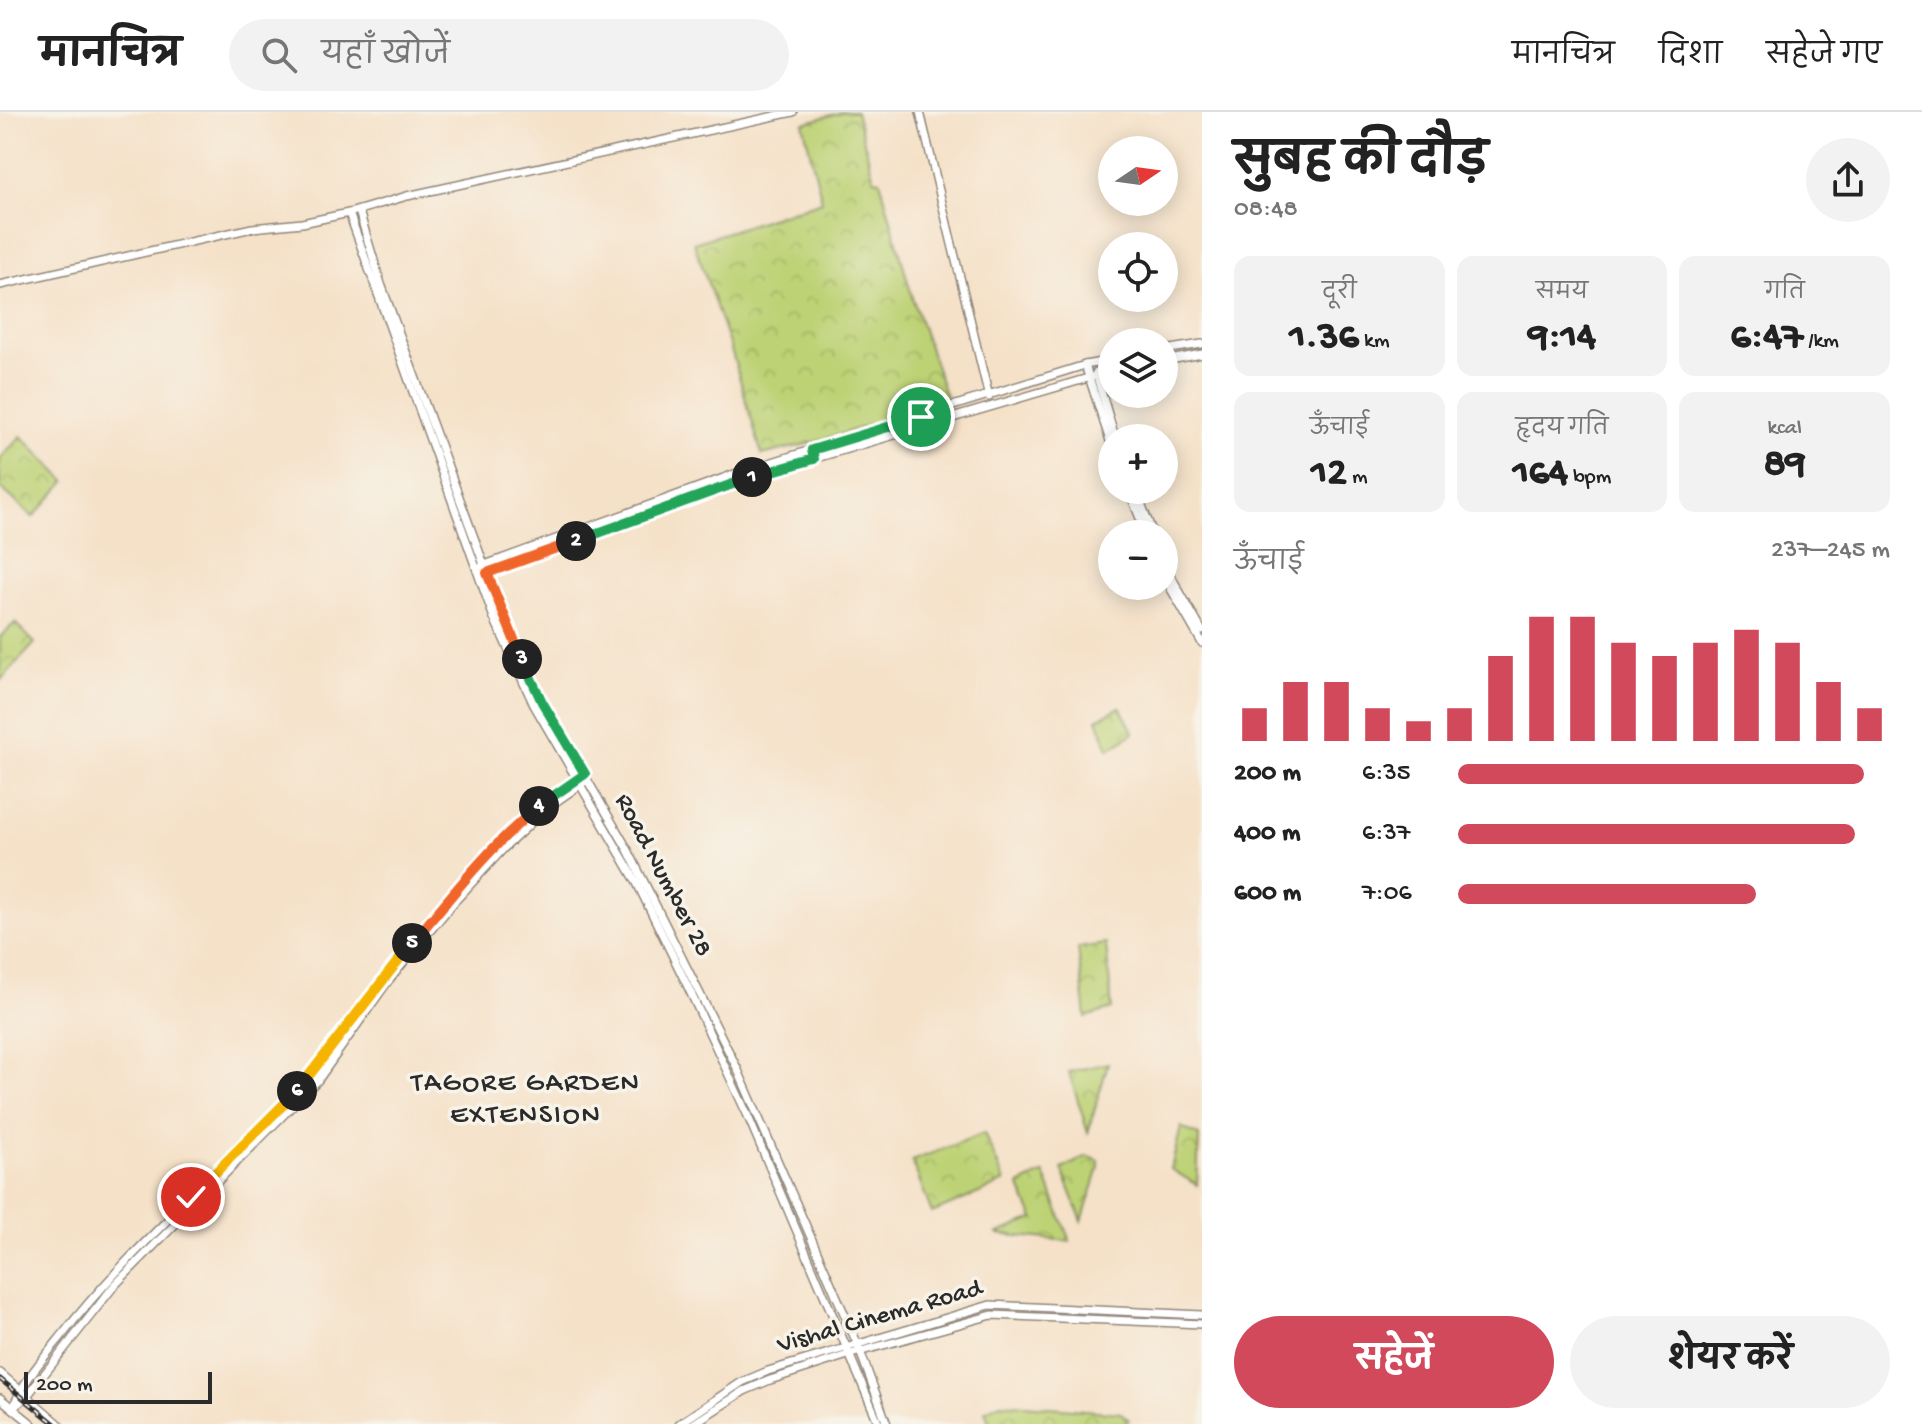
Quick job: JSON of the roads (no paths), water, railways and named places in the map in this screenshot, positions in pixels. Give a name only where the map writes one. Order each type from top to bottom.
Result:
[{"type":"street","points":[[0,285],[252,228],[302,223],[359,211],[407,196],[793,112]]},
{"type":"street","points":[[920,112],[991,405]]},
{"type":"street","name":"Road Number 28","points":[[359,211],[381,284],[482,571],[494,618],[534,705],[628,850],[731,1055],[857,1343],[887,1424]]},
{"type":"street","name":"Road Number 28","points":[[349,213],[482,571]]},
{"type":"street","points":[[1178,348],[1202,344]]},
{"type":"street","points":[[1178,358],[1202,354]]},
{"type":"street","points":[[482,571],[630,510],[1098,362]]},
{"type":"street","points":[[1089,364],[1106,424]]},
{"type":"street","points":[[813,454],[1098,374]]},
{"type":"street","points":[[1092,375],[1110,424]]},
{"type":"street","points":[[1178,589],[1202,631]]},
{"type":"street","points":[[1177,600],[1202,643]]},
{"type":"street","points":[[13,1408],[114,1286],[318,1080],[388,981],[461,894],[547,808],[583,779]]},
{"type":"street","name":"Road Number 28","points":[[583,779],[636,881],[741,1100],[879,1424]]},
{"type":"street","name":"Vishal Cinema Road","points":[[693,1424],[744,1391],[849,1350],[857,1343],[990,1305],[1202,1315]]},
{"type":"street","name":"Vishal Cinema Road","points":[[679,1424],[742,1382],[849,1350],[860,1352],[992,1315],[1202,1324]]},
{"type":"street","points":[[0,1373],[59,1424]]},
{"type":"street","points":[[0,1398],[32,1424]]},
{"type":"railway","points":[[0,1379],[55,1424]]},
{"type":"district","name":"TAGORE GARDEN EXTENSION","points":[[526,1100]]}]
